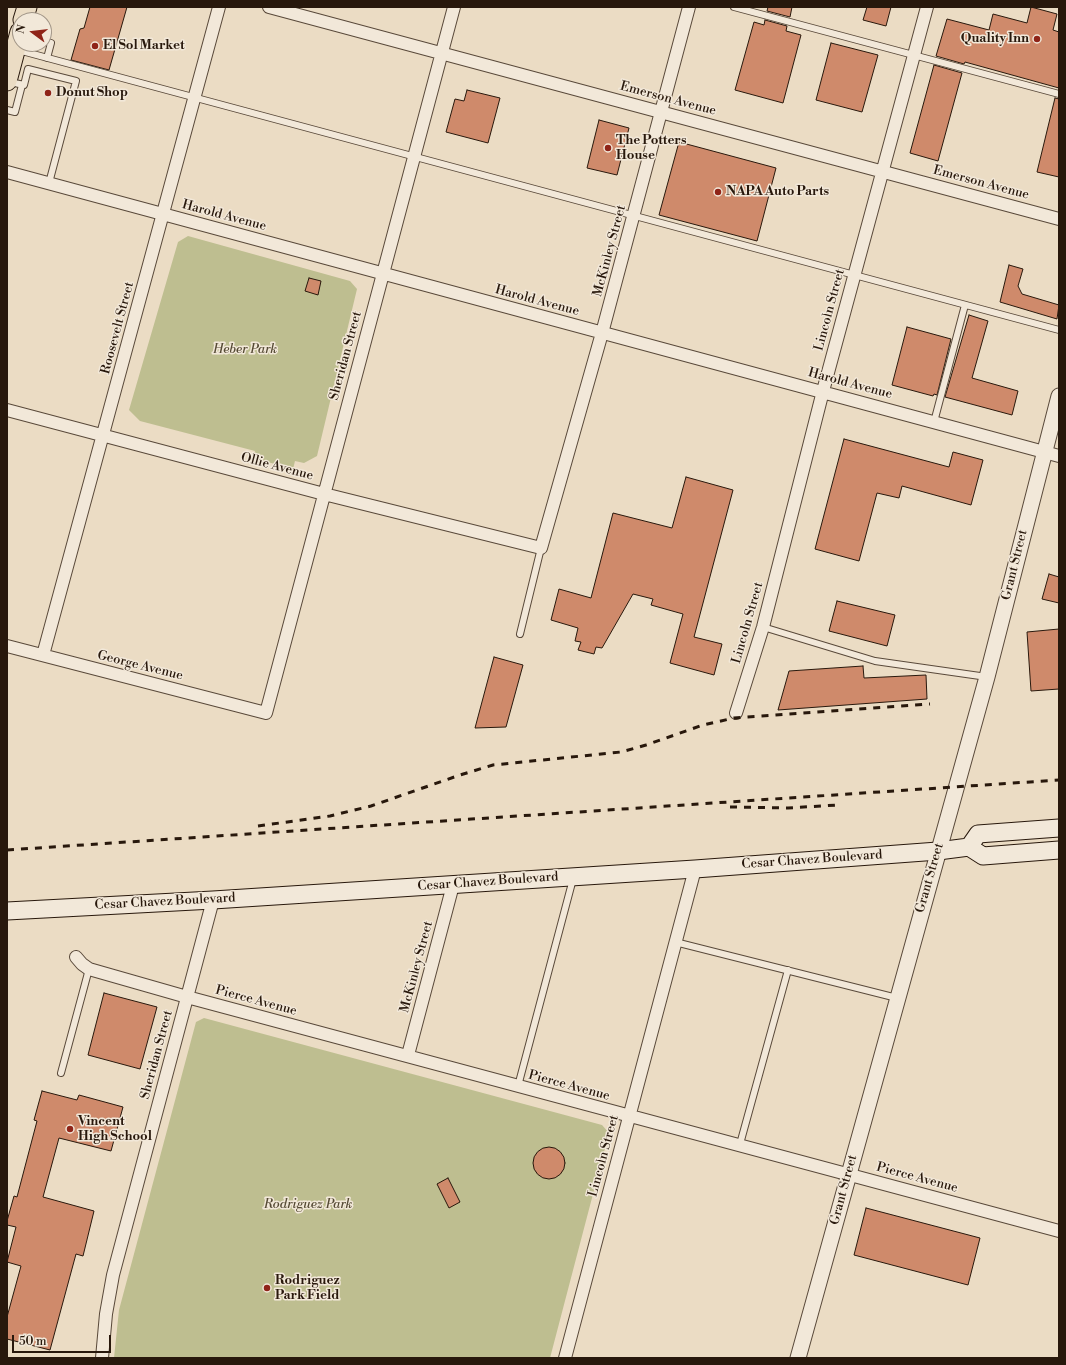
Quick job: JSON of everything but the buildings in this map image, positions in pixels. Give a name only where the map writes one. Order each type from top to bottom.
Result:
[{"type":"main road","points":[[12,82],[17,52]]},
{"type":"main road","points":[[1059,828],[978,834],[969,847],[983,856],[1059,850]]},
{"type":"main road","name":"Cesar Chavez Boulevard","points":[[7,911],[213,900],[695,869],[938,851],[969,847]]},
{"type":"street","name":"Roosevelt Street","points":[[43,655],[164,215],[219,7]]},
{"type":"street","name":"Emerson Avenue","points":[[269,7],[662,111],[1059,219]]},
{"type":"street","name":"Sheridan Street","points":[[266,713],[454,7]]},
{"type":"street","name":"McKinley Street","points":[[541,548],[602,333],[689,7]]},
{"type":"street","name":"Lincoln Street","points":[[736,712],[762,627],[823,391],[927,7]]},
{"type":"street","name":"Harold Avenue","points":[[7,172],[602,333],[823,391],[1059,456]]},
{"type":"street","name":"Grant Street","points":[[798,1358],[986,677],[1059,396]]},
{"type":"street","name":"Ollie Avenue","points":[[7,410],[324,494],[541,548]]},
{"type":"street","name":"George Avenue","points":[[7,646],[266,713]]},
{"type":"street","name":"Lincoln Street","points":[[565,1358],[695,869]]},
{"type":"street","name":"McKinley Street","points":[[408,1055],[452,885]]},
{"type":"street","name":"Sheridan Street","points":[[102,1358],[106,1314],[113,1275],[213,900]]},
{"type":"street","name":"Pierce Avenue","points":[[76,957],[90,969],[187,997],[408,1055],[629,1117],[740,1144],[1059,1231]]},
{"type":"lane","points":[[734,7],[1059,94]]},
{"type":"lane","points":[[40,52],[47,58],[1059,330]]},
{"type":"lane","points":[[47,58],[49,52]]},
{"type":"lane","points":[[7,110],[15,112],[12,82],[24,85],[28,69],[76,81],[49,184]]},
{"type":"lane","points":[[934,422],[965,305]]},
{"type":"lane","points":[[520,634],[541,548]]},
{"type":"lane","points":[[762,627],[875,661],[986,677]]},
{"type":"lane","points":[[518,1086],[573,877]]},
{"type":"lane","points":[[676,942],[897,998]]},
{"type":"lane","points":[[61,1073],[90,969]]},
{"type":"lane","points":[[740,1144],[788,970]]},
{"type":"green space","name":"Heber Park","points":[[188,236],[350,281],[357,289],[317,456],[304,463],[295,461],[293,469],[253,458],[255,451],[140,421],[129,410],[178,242]]},
{"type":"green space","name":"Rodriguez Park","points":[[204,1018],[602,1125],[609,1133],[550,1358],[114,1358],[119,1310],[196,1022]]},
{"type":"railway","points":[[258,826],[330,816],[371,806],[493,765],[621,752],[703,725],[734,718],[930,704]]},
{"type":"railway","points":[[7,850],[1059,780]]},
{"type":"railway","points":[[730,807],[788,808],[838,805]]},
{"type":"place","name":"Quality Inn","points":[[1037,39]]},
{"type":"place","name":"El Sol Market","points":[[95,46]]},
{"type":"place","name":"Donut Shop","points":[[48,93]]},
{"type":"place","name":"The Potters House","points":[[608,148]]},
{"type":"place","name":"NAPA Auto Parts","points":[[718,192]]},
{"type":"place","name":"Vincent High School","points":[[70,1129]]},
{"type":"place","name":"Rodriguez Park Field","points":[[267,1288]]}]
